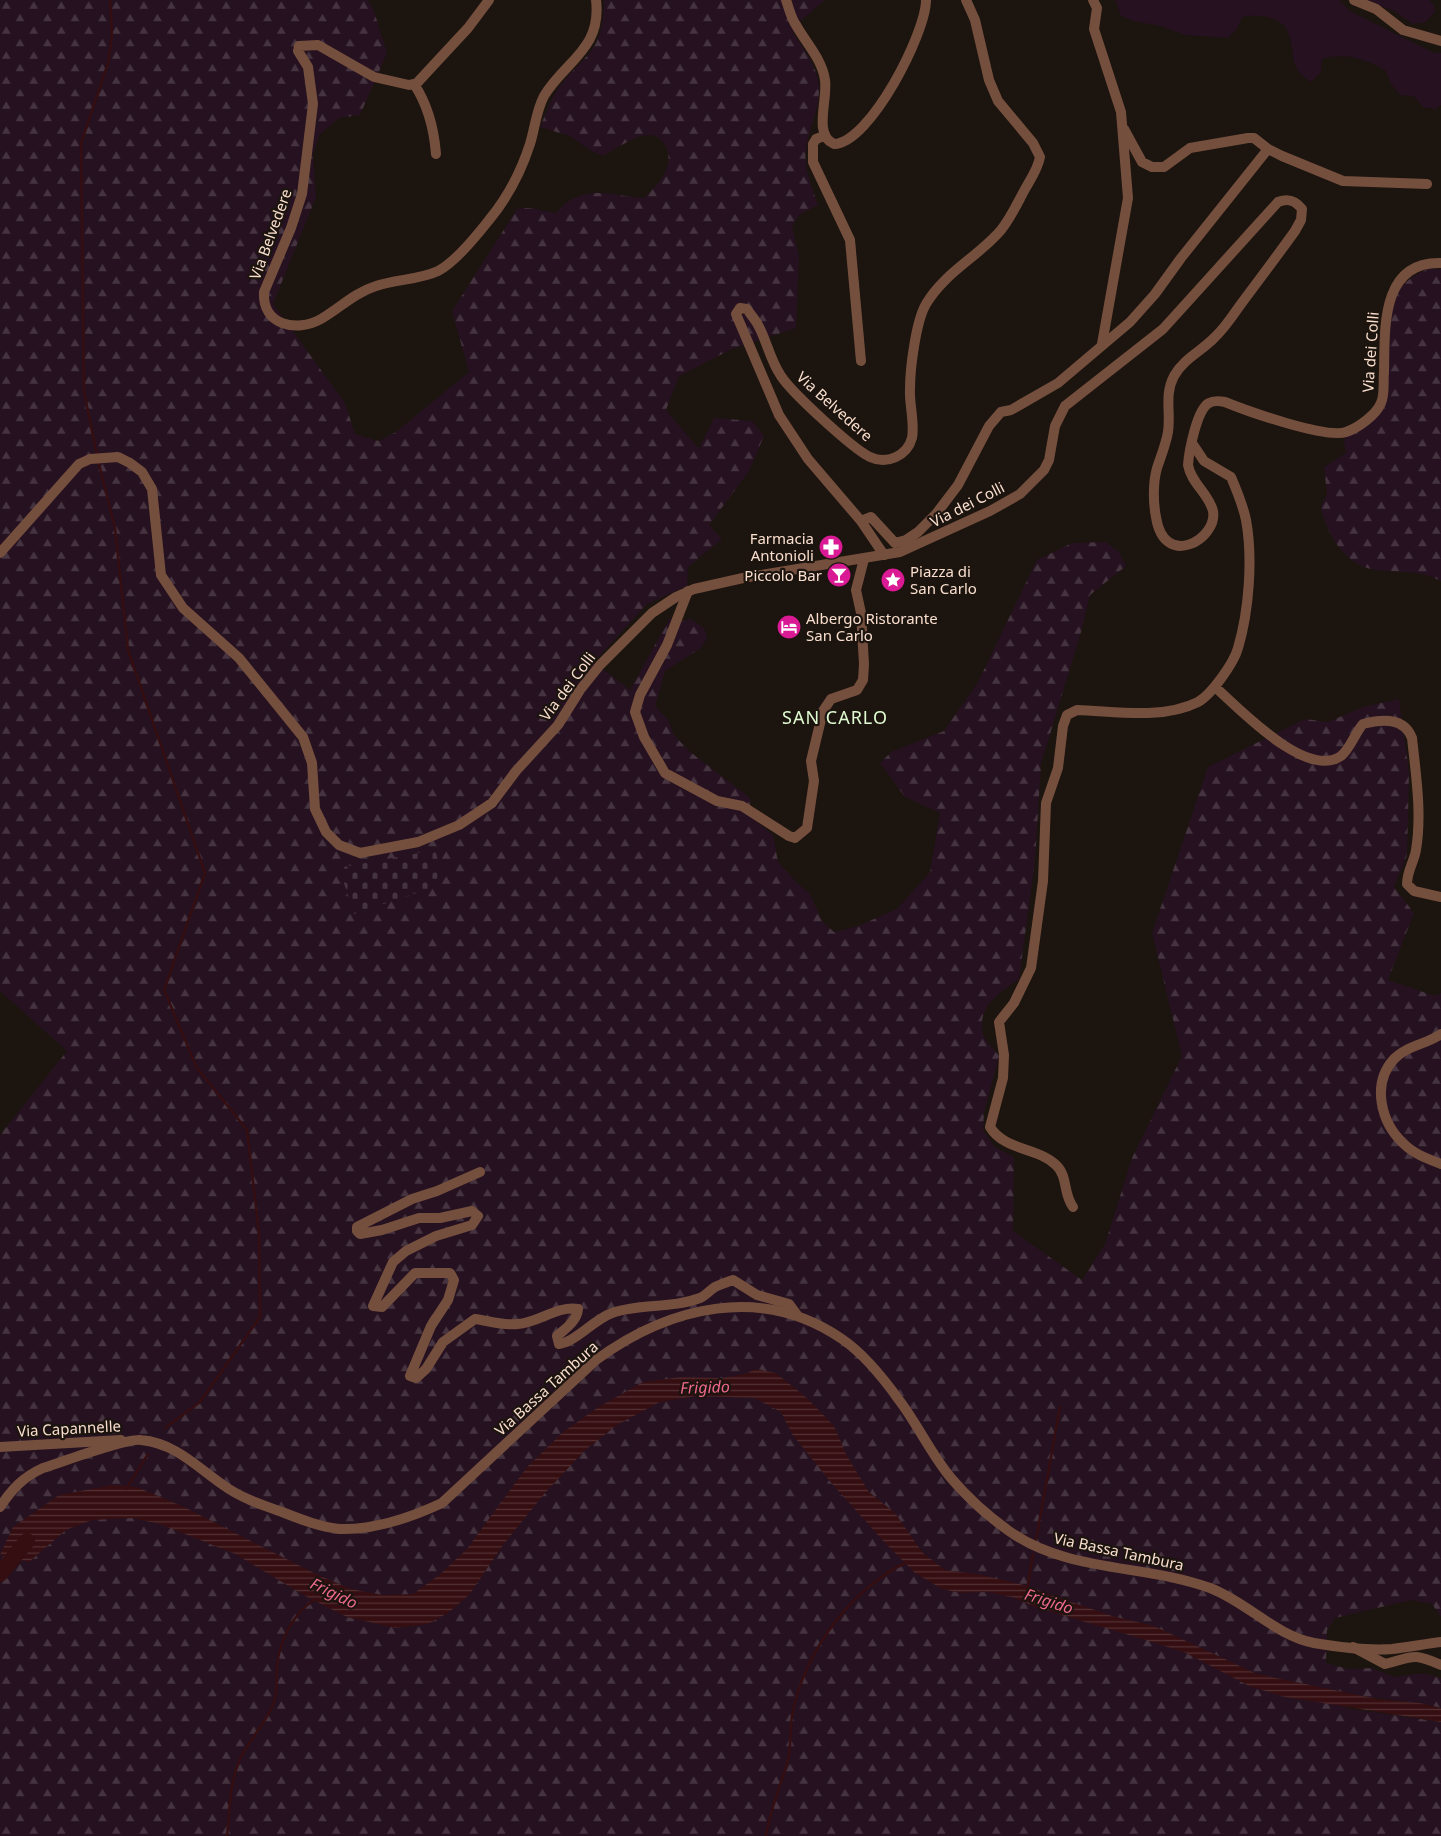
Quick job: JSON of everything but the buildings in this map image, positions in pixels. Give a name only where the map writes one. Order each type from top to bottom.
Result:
[{"type":"street","points":[[436,154],[434,133],[423,98],[414,84],[468,28],[489,0]]},
{"type":"street","name":"Via Belvedere","points":[[414,84],[409,85],[374,77],[318,45],[298,46],[298,51],[308,68],[313,104],[312,123],[302,194],[291,228],[264,292],[263,303],[266,312],[274,320],[302,326],[320,320],[348,299],[376,286],[439,270],[452,260],[489,220],[518,179],[530,143],[536,115],[544,96],[587,46],[594,30],[597,10],[596,0]]},
{"type":"street","points":[[786,0],[794,24],[822,67],[826,98],[822,129],[824,136],[834,144],[846,141],[877,110],[900,75],[923,22],[926,0]]},
{"type":"street","name":"Via Belvedere","points":[[884,555],[861,521],[808,459],[779,415],[736,314],[740,308],[747,310],[758,324],[767,350],[781,377],[856,447],[870,457],[881,460],[893,458],[908,448],[912,436],[910,388],[912,357],[923,309],[931,296],[961,264],[1000,231],[1035,172],[1040,157],[1033,143],[1010,119],[998,101],[989,80],[975,20],[966,0]]},
{"type":"street","points":[[1093,0],[1097,8],[1094,29],[1121,112],[1128,198],[1102,344]]},
{"type":"street","points":[[1354,0],[1376,9],[1403,30],[1441,41]]},
{"type":"street","points":[[1122,124],[1142,162],[1152,167],[1164,168],[1190,148],[1254,138],[1268,149],[1343,181],[1427,184]]},
{"type":"street","points":[[824,136],[816,139],[813,144],[813,162],[850,240],[861,361]]},
{"type":"street","points":[[861,521],[871,517],[895,543],[906,540],[918,532],[936,514],[958,485],[989,426],[1001,412],[1011,410],[1058,383],[1130,322],[1155,294],[1180,258],[1268,149]]},
{"type":"street","name":"Via dei Colli","points":[[0,553],[79,464],[90,459],[118,458],[130,463],[142,472],[152,489],[161,575],[170,592],[183,608],[239,658],[303,737],[312,762],[315,810],[322,824],[339,845],[360,853],[418,842],[459,825],[492,803],[516,771],[558,725],[580,690],[600,665],[652,613],[688,591],[809,566],[884,555],[917,545],[990,512],[1033,483],[1049,460],[1055,426],[1065,406],[1163,329],[1278,202],[1285,199],[1297,202],[1302,208],[1301,220],[1295,231],[1215,338],[1184,362],[1174,376],[1168,392],[1169,429],[1157,470],[1156,517],[1160,531],[1168,541],[1177,547],[1189,546],[1201,538],[1209,527],[1213,512],[1189,472],[1188,465],[1192,443],[1204,407],[1215,401],[1225,402],[1323,433],[1346,432],[1364,421],[1381,403],[1386,322],[1396,284],[1414,269],[1441,262]]},
{"type":"street","points":[[1073,1208],[1066,1198],[1064,1176],[1058,1167],[1048,1158],[996,1137],[990,1128],[1003,1078],[1004,1055],[999,1022],[1014,1003],[1031,968],[1043,881],[1043,829],[1046,803],[1058,768],[1065,720],[1072,711],[1078,710],[1158,712],[1197,702],[1208,696],[1238,650],[1249,571],[1246,518],[1231,477],[1204,461],[1192,443]]},
{"type":"street","points":[[688,591],[667,645],[640,695],[635,712],[644,737],[665,773],[717,801],[742,806],[795,838],[807,828],[814,780],[811,761],[823,711],[831,699],[857,690],[863,680],[861,613],[856,590],[864,559]]},
{"type":"street","points":[[1215,687],[1271,737],[1313,760],[1333,760],[1344,754],[1363,724],[1378,720],[1397,722],[1409,730],[1412,738],[1418,819],[1416,852],[1407,876],[1407,884],[1414,891],[1441,897]]},
{"type":"street","points":[[1441,1034],[1400,1053],[1387,1069],[1381,1087],[1382,1106],[1391,1130],[1405,1145],[1422,1157],[1441,1164]]},
{"type":"street","points":[[480,1172],[437,1191],[412,1199],[357,1227],[357,1231],[360,1234],[364,1234],[419,1218],[440,1218],[472,1211],[478,1216],[472,1225],[436,1236],[406,1251],[394,1262],[375,1297],[373,1306],[382,1307],[415,1273],[450,1273],[454,1280],[448,1300],[431,1326],[410,1376],[416,1378],[426,1369],[443,1342],[475,1320],[517,1325],[571,1308],[578,1309],[577,1316],[572,1323],[557,1336],[559,1344],[568,1342],[578,1333],[609,1314],[628,1308],[670,1305],[701,1298],[716,1287],[733,1280],[757,1295],[789,1304],[797,1315]]},
{"type":"street","name":"Via Bassa Tambura","points":[[140,1439],[170,1447],[184,1455],[225,1487],[259,1505],[308,1522],[340,1529],[386,1523],[419,1514],[442,1503],[596,1360],[618,1344],[676,1317],[722,1308],[754,1306],[797,1315],[843,1340],[876,1371],[900,1400],[950,1477],[991,1517],[1021,1539],[1062,1556],[1186,1580],[1204,1586],[1243,1604],[1301,1640],[1390,1649],[1441,1642]]},
{"type":"street","points":[[0,1507],[12,1490],[28,1475],[43,1468],[140,1439]]},
{"type":"street","name":"Via Capannelle","points":[[0,1447],[140,1439]]},
{"type":"street","points":[[1352,1646],[1384,1664],[1420,1655],[1441,1664]]},
{"type":"green space","points":[[0,0],[368,0],[373,8],[387,53],[360,115],[339,118],[319,135],[313,155],[316,197],[273,304],[345,403],[355,434],[379,441],[396,432],[469,372],[452,311],[517,209],[532,208],[556,213],[566,203],[576,197],[597,193],[644,198],[664,174],[667,167],[668,152],[664,143],[654,136],[638,137],[603,156],[591,151],[570,136],[540,127],[556,92],[596,44],[603,19],[604,0],[825,0],[800,21],[793,32],[814,67],[819,89],[819,97],[805,156],[809,177],[818,205],[799,215],[792,226],[799,256],[796,328],[732,349],[679,376],[666,410],[699,449],[714,418],[752,421],[764,436],[749,471],[709,525],[722,539],[688,567],[687,586],[647,604],[594,662],[630,690],[670,618],[682,621],[691,619],[704,628],[707,638],[701,648],[665,671],[655,706],[669,721],[673,734],[689,751],[750,798],[751,817],[773,835],[778,862],[810,894],[822,921],[834,932],[858,926],[897,909],[930,872],[940,813],[905,797],[880,763],[891,752],[944,731],[978,682],[1037,560],[1072,543],[1106,542],[1119,552],[1126,566],[1090,595],[1081,632],[1041,764],[1035,861],[1019,979],[991,1001],[986,1008],[982,1024],[984,1037],[999,1056],[984,1113],[983,1130],[995,1147],[1014,1157],[1013,1231],[1082,1280],[1105,1244],[1132,1158],[1182,1056],[1152,933],[1208,767],[1305,719],[1328,722],[1363,707],[1399,699],[1409,773],[1407,855],[1394,887],[1414,913],[1388,980],[1435,996],[1441,993],[1441,1617],[1432,1604],[1411,1600],[1335,1618],[1327,1630],[1326,1663],[1348,1669],[1372,1668],[1394,1677],[1423,1673],[1441,1678],[1441,1708],[1347,1693],[1345,1708],[1441,1722],[1441,1836],[0,1836],[0,1135],[67,1051],[0,991]]},
{"type":"green space","points":[[1115,0],[1339,0],[1350,11],[1434,53],[1441,53],[1441,105],[1436,109],[1423,107],[1414,96],[1400,95],[1391,84],[1386,71],[1371,63],[1355,58],[1339,56],[1322,59],[1321,72],[1311,82],[1304,77],[1296,66],[1286,29],[1282,24],[1270,18],[1263,16],[1242,17],[1237,29],[1228,38],[1185,35],[1160,26],[1133,21],[1121,16]]},
{"type":"green space","points":[[1367,0],[1429,0],[1434,5],[1435,12],[1426,22],[1412,24],[1396,12]]},
{"type":"green space","points":[[1428,269],[1441,269],[1441,581],[1412,572],[1373,570],[1361,566],[1338,546],[1327,527],[1321,507],[1327,494],[1324,467],[1346,453],[1344,441],[1348,429],[1377,407],[1386,332],[1392,304],[1396,295],[1409,279]]},
{"type":"green space","points":[[435,850],[438,860],[437,886],[354,914],[342,877],[346,876],[344,867]]},
{"type":"water","points":[[756,1369],[776,1373],[807,1398],[834,1426],[847,1456],[869,1492],[895,1513],[923,1553],[945,1570],[982,1575],[1020,1584],[1112,1616],[1154,1626],[1257,1674],[1378,1699],[1420,1703],[1441,1708],[1441,1722],[1285,1697],[1249,1686],[1186,1653],[1038,1608],[1012,1597],[987,1592],[961,1593],[942,1589],[915,1573],[887,1545],[833,1485],[792,1434],[781,1412],[754,1398],[697,1396],[660,1402],[617,1425],[585,1450],[545,1493],[503,1545],[469,1595],[448,1613],[428,1624],[395,1628],[347,1617],[307,1597],[235,1554],[160,1524],[132,1518],[92,1520],[66,1530],[29,1562],[0,1555],[13,1527],[59,1495],[112,1485],[137,1487],[182,1506],[316,1574],[351,1589],[383,1595],[413,1594],[439,1575],[466,1550],[527,1467],[563,1432],[600,1406],[643,1382],[681,1377],[721,1378],[745,1374]]},
{"type":"waterway","points":[[97,455],[84,392],[81,143],[108,63],[112,36],[110,0]]},
{"type":"waterway","points":[[98,460],[115,528],[128,650],[205,873],[164,990],[197,1068],[247,1130],[259,1233],[260,1317],[200,1402],[165,1428]]},
{"type":"waterway","points":[[1036,1540],[1060,1407]]},
{"type":"waterway","points":[[126,1489],[148,1454]]},
{"type":"waterway","name":"Frigido","points":[[0,1574],[27,1541]]},
{"type":"waterway","points":[[1027,1590],[1033,1554]]},
{"type":"waterway","points":[[766,1836],[788,1760],[793,1711],[799,1688],[808,1666],[820,1644],[850,1605],[867,1588],[907,1562]]},
{"type":"waterway","points":[[227,1836],[234,1776],[241,1757],[266,1719],[275,1700],[278,1657],[284,1638],[300,1612],[315,1599]]},
{"type":"place","name":"Farmacia Antonioli","points":[[831,547]]},
{"type":"place","name":"Piccolo Bar","points":[[839,575]]},
{"type":"place","name":"Piazza di San Carlo","points":[[893,580]]},
{"type":"place","name":"Albergo Ristorante San Carlo","points":[[789,627]]},
{"type":"district","name":"SAN CARLO","points":[[835,717]]}]
